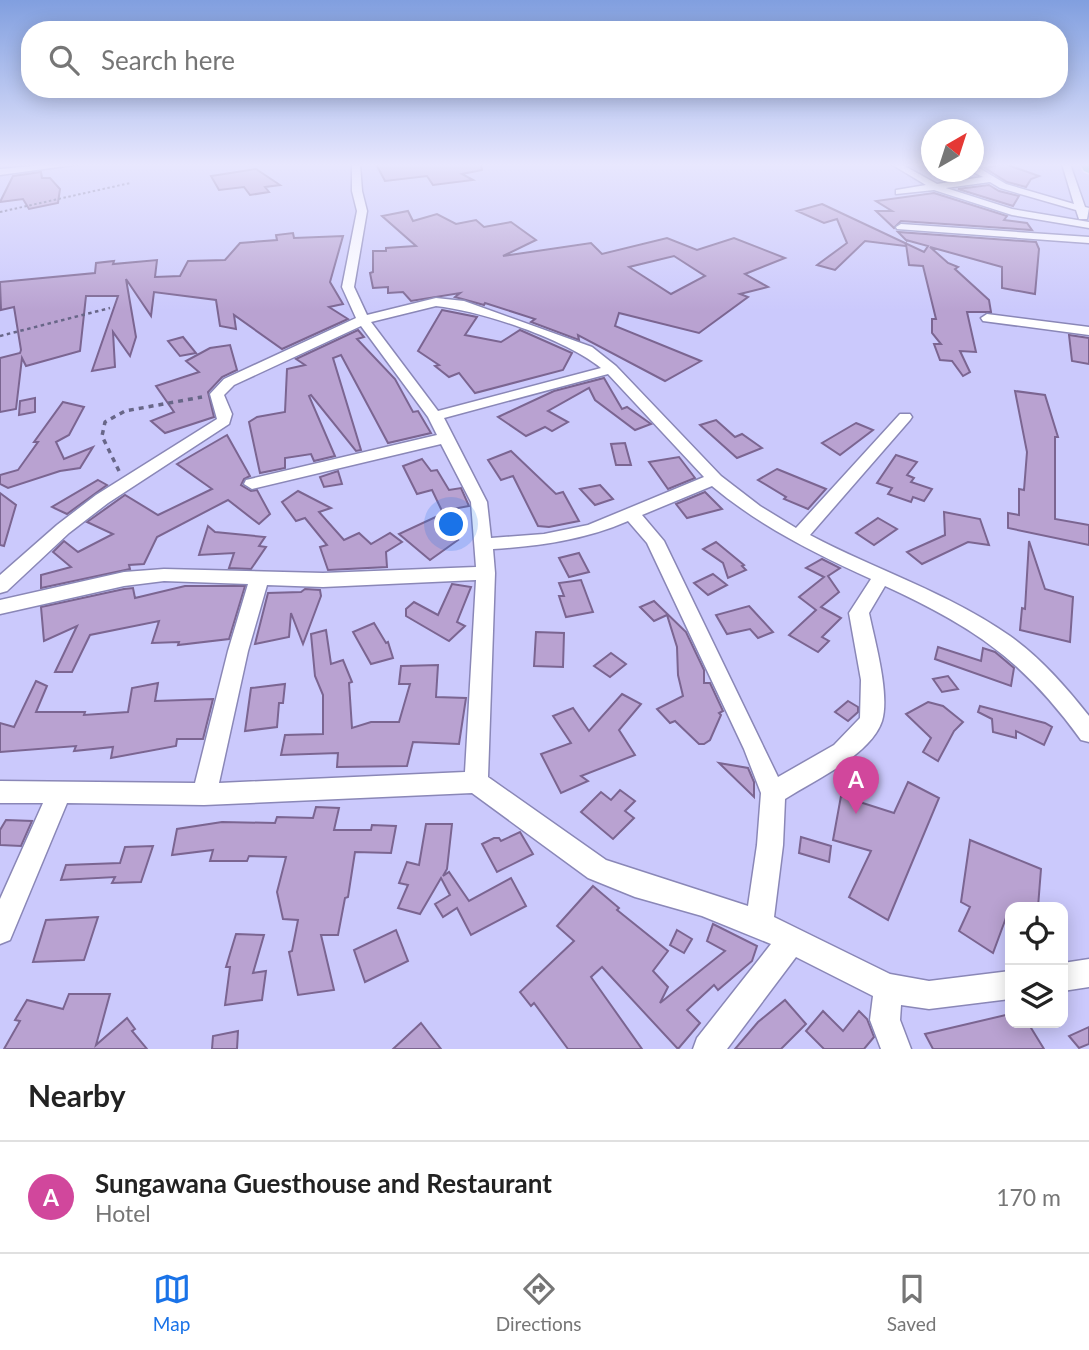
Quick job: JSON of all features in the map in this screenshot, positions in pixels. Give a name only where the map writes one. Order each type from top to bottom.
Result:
[{"type":"street","points":[[362,213],[348,287],[363,320],[435,416],[479,502],[486,573],[476,782]]},
{"type":"street","points":[[1014,213],[1088,227]]},
{"type":"street","points":[[901,227],[1089,240]]},
{"type":"street","points":[[0,586],[63,529],[115,491],[224,421],[225,414],[217,394],[229,382],[363,320],[436,302],[464,305],[587,350],[611,369],[714,479],[755,511],[798,537],[940,605],[1003,642],[1065,701],[1089,733]]},
{"type":"street","points":[[986,317],[1089,331]]},
{"type":"street","points":[[435,416],[611,369]]},
{"type":"street","points":[[798,537],[905,417]]},
{"type":"street","points":[[252,484],[445,438]]},
{"type":"street","points":[[485,544],[544,540],[592,530],[714,479]]},
{"type":"street","points":[[632,514],[655,541],[755,749],[773,793],[770,845],[759,924]]},
{"type":"street","points":[[0,607],[124,579],[164,575],[323,580],[486,573]]},
{"type":"street","points":[[773,793],[842,752],[857,739],[870,720],[872,680],[859,613],[882,576]]},
{"type":"street","points":[[204,794],[238,651],[259,579]]},
{"type":"street","points":[[0,792],[204,794],[476,782],[597,869],[759,924],[888,988],[929,995],[1005,986]]},
{"type":"street","points":[[0,930],[59,794]]},
{"type":"street","points":[[708,1049],[790,941]]},
{"type":"street","points":[[1068,976],[1089,973]]},
{"type":"street","points":[[888,988],[886,1020],[896,1049]]},
{"type":"path","points":[[0,336],[110,308]]},
{"type":"path","points":[[115,491],[119,471],[102,441],[100,429],[104,423],[113,415],[125,411],[217,394]]},
{"type":"building","points":[[409,213],[413,221],[437,214],[456,224],[476,220],[484,227],[511,222],[536,240],[503,256],[591,243],[602,254],[667,238],[697,250],[734,238],[785,258],[745,274],[768,287],[740,294],[748,297],[699,333],[619,313],[615,326],[701,361],[665,381],[578,335],[579,340],[531,322],[535,319],[485,303],[484,305],[455,297],[460,293],[411,301],[403,292],[388,293],[388,287],[373,288],[370,273],[373,272],[373,251],[416,246],[382,216]],"holes":[[[674,256],[705,276],[671,294],[629,267]]]},
{"type":"building","points":[[801,213],[841,213],[924,252],[928,246],[906,240],[898,232],[1036,242],[1039,249],[1035,294],[1002,288],[1002,267],[930,247],[948,263],[958,267],[955,269],[989,300],[991,312],[967,312],[976,352],[960,351],[970,372],[963,376],[952,361],[940,360],[934,344],[941,344],[932,333],[932,319],[936,319],[923,266],[909,265],[906,244],[865,241],[835,270],[817,265],[847,243],[837,219],[824,223]]},
{"type":"building","points":[[878,213],[997,213],[1007,216],[1004,220],[1027,223],[1032,230],[901,221],[894,228]]},
{"type":"building","points":[[293,233],[294,238],[343,236],[330,282],[343,304],[329,307],[348,319],[282,349],[234,315],[236,329],[220,326],[216,300],[154,292],[151,316],[126,279],[136,337],[130,356],[113,332],[115,367],[92,371],[118,296],[86,296],[80,351],[26,366],[22,358],[16,409],[0,412],[0,358],[20,353],[21,350],[14,307],[1,310],[0,282],[95,273],[96,263],[114,261],[113,264],[157,260],[155,277],[180,276],[188,261],[225,260],[240,243],[277,240],[276,235]]},
{"type":"building","points":[[442,310],[477,317],[465,335],[501,342],[520,330],[572,353],[563,370],[475,393],[459,373],[449,377],[435,366],[439,365],[418,351]]},
{"type":"building","points":[[358,330],[364,337],[357,339],[395,379],[413,412],[418,411],[431,433],[388,443],[341,355],[333,358],[361,450],[356,451],[311,395],[309,396],[335,456],[314,461],[311,454],[285,458],[285,468],[260,473],[249,422],[257,417],[285,412],[287,369],[305,365],[296,359]]},
{"type":"building","points":[[1069,335],[1089,338],[1089,364],[1072,361]]},
{"type":"building","points":[[183,337],[196,353],[180,356],[168,341]]},
{"type":"building","points":[[230,345],[237,370],[222,377],[208,392],[214,417],[165,433],[151,421],[174,412],[156,386],[199,372],[186,361],[210,348]]},
{"type":"building","points":[[604,378],[622,409],[627,407],[651,424],[635,430],[595,400],[589,388],[548,411],[568,422],[552,431],[545,427],[526,436],[498,417],[554,391]]},
{"type":"building","points":[[1015,391],[1045,395],[1058,437],[1055,437],[1055,519],[1089,525],[1089,545],[1008,528],[1008,513],[1019,515],[1019,489],[1024,490],[1027,452]]},
{"type":"building","points":[[35,398],[35,412],[19,415],[20,401]]},
{"type":"building","points":[[63,402],[84,407],[69,435],[56,442],[64,459],[93,447],[80,468],[60,471],[8,488],[0,484],[0,475],[18,470],[38,442],[34,442]]},
{"type":"building","points":[[716,420],[735,437],[742,434],[762,448],[737,458],[700,425]]},
{"type":"building","points":[[856,423],[873,430],[840,455],[822,443]]},
{"type":"building","points":[[227,435],[250,476],[244,479],[241,485],[251,491],[257,490],[270,514],[259,524],[228,500],[157,537],[144,564],[129,565],[130,569],[41,588],[41,575],[71,567],[53,552],[64,541],[78,552],[113,534],[87,522],[125,495],[158,515],[212,489],[177,464]]},
{"type":"building","points":[[625,443],[631,465],[616,465],[611,444]]},
{"type":"building","points":[[511,451],[556,494],[563,492],[579,521],[549,527],[538,526],[513,476],[501,480],[488,460]]},
{"type":"building","points":[[896,455],[917,462],[907,475],[914,478],[911,482],[932,489],[924,501],[913,497],[911,502],[888,494],[892,488],[877,483]]},
{"type":"building","points":[[679,457],[695,478],[668,489],[649,462]]},
{"type":"building","points":[[422,459],[431,471],[437,470],[449,490],[461,488],[469,506],[442,511],[432,490],[417,494],[403,466]]},
{"type":"building","points":[[777,469],[826,489],[808,509],[784,499],[786,497],[758,480]]},
{"type":"building","points":[[338,471],[342,484],[324,487],[320,477]]},
{"type":"building","points":[[98,480],[107,485],[67,514],[52,507]]},
{"type":"building","points":[[600,485],[613,499],[595,505],[580,489]]},
{"type":"building","points":[[298,491],[331,508],[319,512],[344,540],[359,533],[371,544],[390,533],[402,542],[386,552],[387,567],[328,570],[320,547],[327,545],[305,518],[296,521],[282,502]]},
{"type":"building","points":[[705,492],[722,509],[687,518],[676,504]]},
{"type":"building","points":[[0,493],[16,505],[4,546],[0,545]]},
{"type":"building","points":[[944,512],[980,519],[989,545],[968,542],[922,564],[907,552],[945,535]]},
{"type":"building","points":[[442,514],[457,534],[452,535],[458,540],[430,560],[399,534]]},
{"type":"building","points":[[878,518],[897,529],[874,545],[856,533]]},
{"type":"building","points":[[208,526],[215,532],[265,537],[259,546],[266,547],[251,569],[229,568],[234,553],[199,555]]},
{"type":"building","points":[[1029,541],[1045,589],[1073,597],[1070,642],[1020,630],[1022,608],[1025,609]]},
{"type":"building","points":[[716,542],[744,565],[742,566],[746,570],[728,578],[723,563],[703,549]]},
{"type":"building","points":[[579,553],[589,572],[569,577],[559,558]]},
{"type":"building","points":[[822,559],[840,568],[828,576],[839,592],[821,607],[841,618],[822,637],[829,641],[818,652],[789,635],[816,610],[799,597],[824,577],[806,568]]},
{"type":"building","points":[[713,574],[727,585],[708,595],[694,583]]},
{"type":"building","points":[[581,580],[593,612],[566,617],[559,596],[564,596],[559,583]]},
{"type":"building","points":[[452,584],[471,587],[457,622],[465,626],[449,641],[406,616],[406,609],[414,602],[438,615]]},
{"type":"building","points":[[185,586],[245,586],[229,639],[178,645],[179,642],[152,643],[159,621],[90,635],[72,672],[55,672],[77,626],[44,641],[41,607],[124,589],[133,588],[135,598]]},
{"type":"building","points":[[305,589],[320,590],[321,596],[303,644],[291,613],[289,637],[255,644],[268,593],[301,592]]},
{"type":"building","points":[[654,601],[686,632],[704,670],[704,683],[710,683],[723,711],[719,713],[721,715],[710,740],[704,744],[699,744],[675,721],[670,723],[657,709],[683,696],[678,675],[677,647],[667,615],[654,621],[640,607]]},
{"type":"building","points":[[749,606],[773,632],[758,638],[750,629],[727,634],[716,615]]},
{"type":"building","points":[[374,623],[386,643],[388,642],[393,658],[371,664],[353,632]]},
{"type":"building","points":[[326,630],[331,664],[343,660],[352,682],[349,683],[352,728],[371,722],[399,722],[410,684],[399,684],[401,666],[438,665],[436,697],[466,698],[459,744],[413,742],[407,766],[337,767],[338,753],[281,755],[285,735],[323,734],[323,695],[315,676],[311,634]]},
{"type":"building","points":[[536,632],[564,633],[563,667],[534,666]]},
{"type":"building","points":[[938,647],[981,661],[983,648],[995,652],[1014,668],[1011,686],[935,659]]},
{"type":"building","points":[[611,653],[626,664],[610,677],[594,666]]},
{"type":"building","points":[[948,676],[958,689],[942,692],[933,679]]},
{"type":"building","points":[[36,681],[47,686],[36,712],[85,712],[84,715],[128,712],[132,688],[158,683],[155,701],[213,699],[203,739],[177,739],[176,746],[111,758],[113,747],[74,751],[76,746],[0,752],[0,723],[14,727]]},
{"type":"building","points":[[285,684],[283,703],[279,703],[277,727],[245,731],[251,688]]},
{"type":"building","points":[[622,694],[641,704],[619,730],[635,755],[581,776],[588,781],[561,793],[541,754],[571,743],[553,716],[573,708],[589,731]]},
{"type":"building","points":[[848,701],[858,707],[858,712],[848,721],[835,712]]},
{"type":"building","points":[[928,702],[943,706],[963,722],[954,731],[938,761],[923,752],[931,738],[906,714]]},
{"type":"building","points":[[980,706],[1052,727],[1044,745],[1016,731],[1016,738],[993,732],[992,719],[978,712]]},
{"type":"building","points":[[719,763],[748,768],[754,782],[754,797]]},
{"type":"building","points":[[908,782],[939,798],[888,920],[849,897],[871,851],[833,840],[841,796],[894,813]]},
{"type":"building","points":[[620,790],[635,801],[625,811],[634,818],[613,839],[581,812],[601,792],[611,800]]},
{"type":"building","points":[[316,807],[339,808],[334,830],[371,830],[372,825],[396,826],[391,853],[355,852],[348,897],[345,898],[338,935],[321,935],[334,990],[298,995],[289,952],[292,951],[298,920],[283,919],[277,892],[286,857],[249,856],[247,861],[210,861],[213,850],[172,855],[177,829],[222,822],[275,823],[277,817],[313,818]]},
{"type":"building","points":[[6,820],[32,821],[21,846],[0,845],[0,830]]},
{"type":"building","points":[[426,824],[452,824],[447,869],[443,876],[449,872],[469,901],[511,878],[526,906],[471,935],[457,908],[443,917],[435,904],[450,895],[441,878],[420,914],[398,908],[408,885],[399,883],[407,862],[419,865]]},
{"type":"building","points":[[520,832],[533,854],[497,872],[482,844],[494,838],[501,841]]},
{"type":"building","points":[[801,837],[831,846],[829,862],[799,853]]},
{"type":"building","points":[[970,840],[1041,869],[1038,902],[1005,902],[1005,921],[993,953],[959,931],[970,907],[961,902]]},
{"type":"building","points":[[153,846],[141,882],[112,883],[115,877],[61,880],[66,865],[120,863],[125,847]]},
{"type":"building","points":[[593,886],[619,908],[617,910],[668,951],[653,971],[668,987],[660,1003],[725,951],[707,941],[713,924],[757,946],[752,961],[718,990],[714,985],[687,1010],[700,1023],[678,1049],[602,967],[591,977],[642,1049],[568,1049],[534,1003],[531,1006],[520,992],[574,941],[557,926]]},
{"type":"building","points":[[98,917],[84,960],[33,962],[46,920]]},
{"type":"building","points":[[396,930],[408,961],[365,982],[354,950]]},
{"type":"building","points":[[677,930],[692,939],[684,953],[670,945]]},
{"type":"building","points":[[236,934],[264,935],[253,973],[266,971],[262,1000],[225,1005],[230,967],[226,967]]},
{"type":"building","points":[[69,994],[110,994],[96,1045],[127,1018],[135,1029],[132,1031],[147,1049],[4,1049],[20,1021],[15,1020],[27,1000],[63,1009]]},
{"type":"building","points":[[785,1000],[806,1024],[781,1049],[735,1049],[758,1022]]},
{"type":"building","points":[[823,1011],[843,1031],[859,1011],[867,1019],[874,1037],[864,1049],[824,1049],[806,1031]]},
{"type":"building","points":[[1005,1015],[1005,1028],[1031,1028],[1044,1049],[933,1049],[925,1034]]},
{"type":"building","points":[[421,1023],[441,1049],[393,1049]]},
{"type":"building","points":[[1089,1027],[1089,1044],[1079,1048],[1069,1036]]},
{"type":"building","points":[[238,1031],[237,1049],[212,1049],[213,1036]]},
{"type":"place","name":"Sungawana Guesthouse and Restaurant","points":[[856,814]]}]
